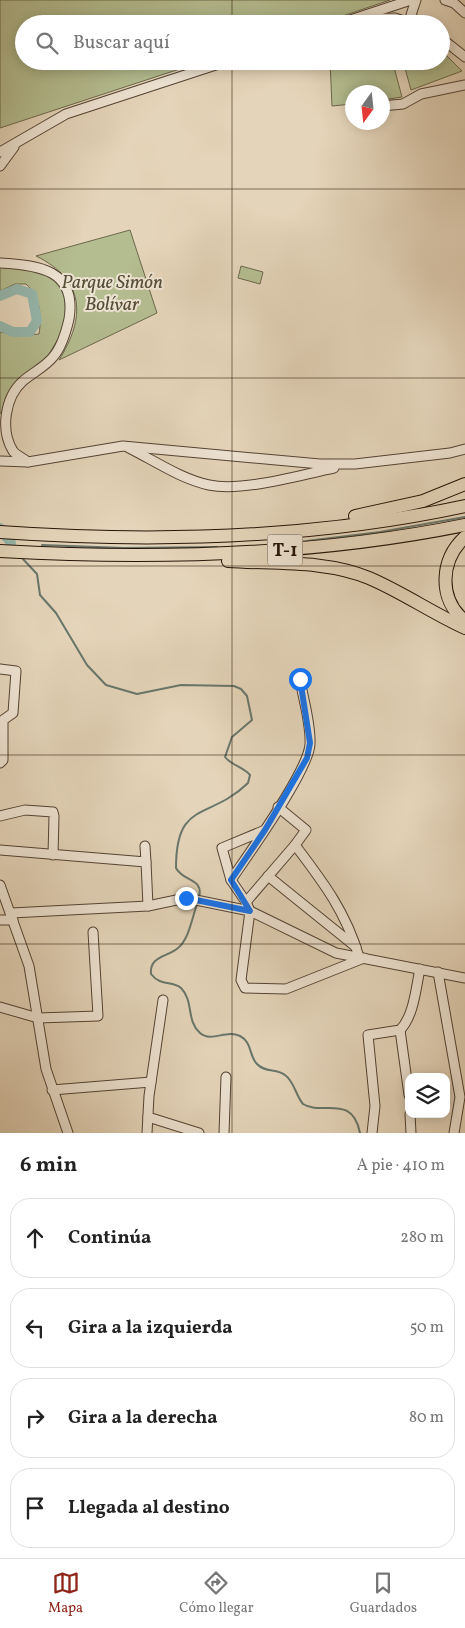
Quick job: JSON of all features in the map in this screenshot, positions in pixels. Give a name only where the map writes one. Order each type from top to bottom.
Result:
[{"type":"highway","points":[[232,536],[312,525],[423,502],[465,484]]},
{"type":"highway","name":"T-1","points":[[0,532],[121,538],[232,536],[326,528],[432,513],[465,506]]},
{"type":"highway","name":"T-1","points":[[0,551],[104,556],[234,554],[374,541],[465,525]]},
{"type":"highway","points":[[465,537],[455,546],[449,560],[445,580],[449,600],[465,621]]},
{"type":"highway","points":[[104,556],[127,560],[303,565],[341,570],[369,578],[465,628]]},
{"type":"street","points":[[364,15],[412,0]]},
{"type":"street","points":[[410,15],[416,0]]},
{"type":"street","points":[[445,0],[454,3],[465,13]]},
{"type":"street","points":[[452,45],[465,46]]},
{"type":"street","points":[[452,45],[465,57]]},
{"type":"street","points":[[452,45],[465,62]]},
{"type":"street","points":[[0,152],[66,114],[200,70]]},
{"type":"street","points":[[390,105],[402,104],[422,94],[443,88],[465,85]]},
{"type":"street","points":[[0,166],[18,143]]},
{"type":"street","points":[[0,262],[38,267],[54,273],[64,283],[70,294],[71,304],[67,330],[53,358],[23,381],[10,398],[4,425],[7,442],[14,452],[28,462]]},
{"type":"street","points":[[2,461],[28,462],[127,447],[151,447],[320,464],[355,464]]},
{"type":"street","points":[[127,447],[182,475],[209,485],[232,487],[355,464],[441,454],[465,449]]},
{"type":"street","points":[[2,461],[14,452]]},
{"type":"street","points":[[0,669],[16,671],[13,713],[4,720],[3,760],[0,763]]},
{"type":"street","points":[[231,880],[265,830],[307,758],[310,743],[300,679]]},
{"type":"street","points":[[246,902],[306,830],[278,808]]},
{"type":"street","points":[[0,816],[25,810],[53,812],[53,855]]},
{"type":"street","points":[[265,830],[222,848],[231,880],[250,911],[241,980],[245,988],[286,989],[362,958]]},
{"type":"street","points":[[295,844],[334,898],[362,958]]},
{"type":"street","points":[[145,846],[148,906]]},
{"type":"street","points":[[0,850],[146,862]]},
{"type":"street","points":[[268,876],[356,947]]},
{"type":"street","points":[[0,885],[29,966],[52,1090],[68,1133]]},
{"type":"street","points":[[0,920],[12,916],[148,906],[186,898],[250,911],[327,950],[465,978]]},
{"type":"street","points":[[0,1007],[38,1018],[98,1016],[92,932]]},
{"type":"street","points":[[406,1073],[400,1030],[411,1008],[420,969]]},
{"type":"street","points":[[438,972],[460,1097],[454,1133]]},
{"type":"street","points":[[147,1133],[151,1082],[163,1000]]},
{"type":"street","points":[[372,1133],[375,1106],[368,1035],[400,1030]]},
{"type":"street","points":[[224,1133],[226,1077]]},
{"type":"street","points":[[52,1090],[151,1082]]},
{"type":"street","points":[[148,1117],[190,1132],[199,1133]]},
{"type":"street","points":[[410,1118],[411,1133]]},
{"type":"green space","points":[[0,0],[390,0],[346,15],[15,15],[15,70],[177,70],[0,128]]},
{"type":"green space","points":[[450,59],[462,71],[411,90],[405,70],[450,70]]},
{"type":"green space","points":[[330,70],[395,70],[402,97],[390,99],[390,85],[345,85],[345,105],[332,106]]},
{"type":"green space","name":"Parque Simón Bolívar","points":[[130,230],[157,313],[59,360],[74,329],[77,315],[76,301],[72,288],[64,276],[36,256]]},
{"type":"green space","name":"Parque Simón Bolívar","points":[[0,266],[43,272],[59,282],[70,304],[61,334],[49,354],[40,366],[20,381],[0,414],[0,332],[21,336],[39,334],[40,320],[37,301],[26,284],[15,284],[0,291]]},
{"type":"green space","points":[[241,266],[263,272],[260,284],[238,278]]},
{"type":"waterway","points":[[0,296],[17,289],[32,294],[37,321],[30,332],[13,332],[0,326]]},
{"type":"waterway","points":[[282,544],[380,532],[465,517]]},
{"type":"waterway","points":[[0,528],[11,543]]},
{"type":"waterway","points":[[42,545],[124,548],[217,547]]},
{"type":"waterway","points":[[22,558],[37,574],[40,595],[56,613],[87,665],[106,685],[137,694],[181,685],[234,686],[241,689],[247,696],[252,720],[232,737],[225,757],[250,775],[248,783],[234,795],[197,814],[188,821],[177,846],[176,868],[183,876],[196,883],[200,891],[199,897]]},
{"type":"waterway","points":[[197,904],[188,934],[182,944],[174,951],[156,960],[151,968],[151,974],[159,981],[174,984],[181,988],[185,993],[193,1023],[200,1033],[209,1037],[230,1034],[240,1036],[249,1045],[254,1061],[260,1067],[282,1073],[288,1078],[303,1104],[311,1107],[343,1109],[350,1113],[356,1121],[360,1133]]},
{"type":"route","points":[[186,898],[250,911],[231,880],[265,830],[307,758],[310,743],[300,679]]}]
